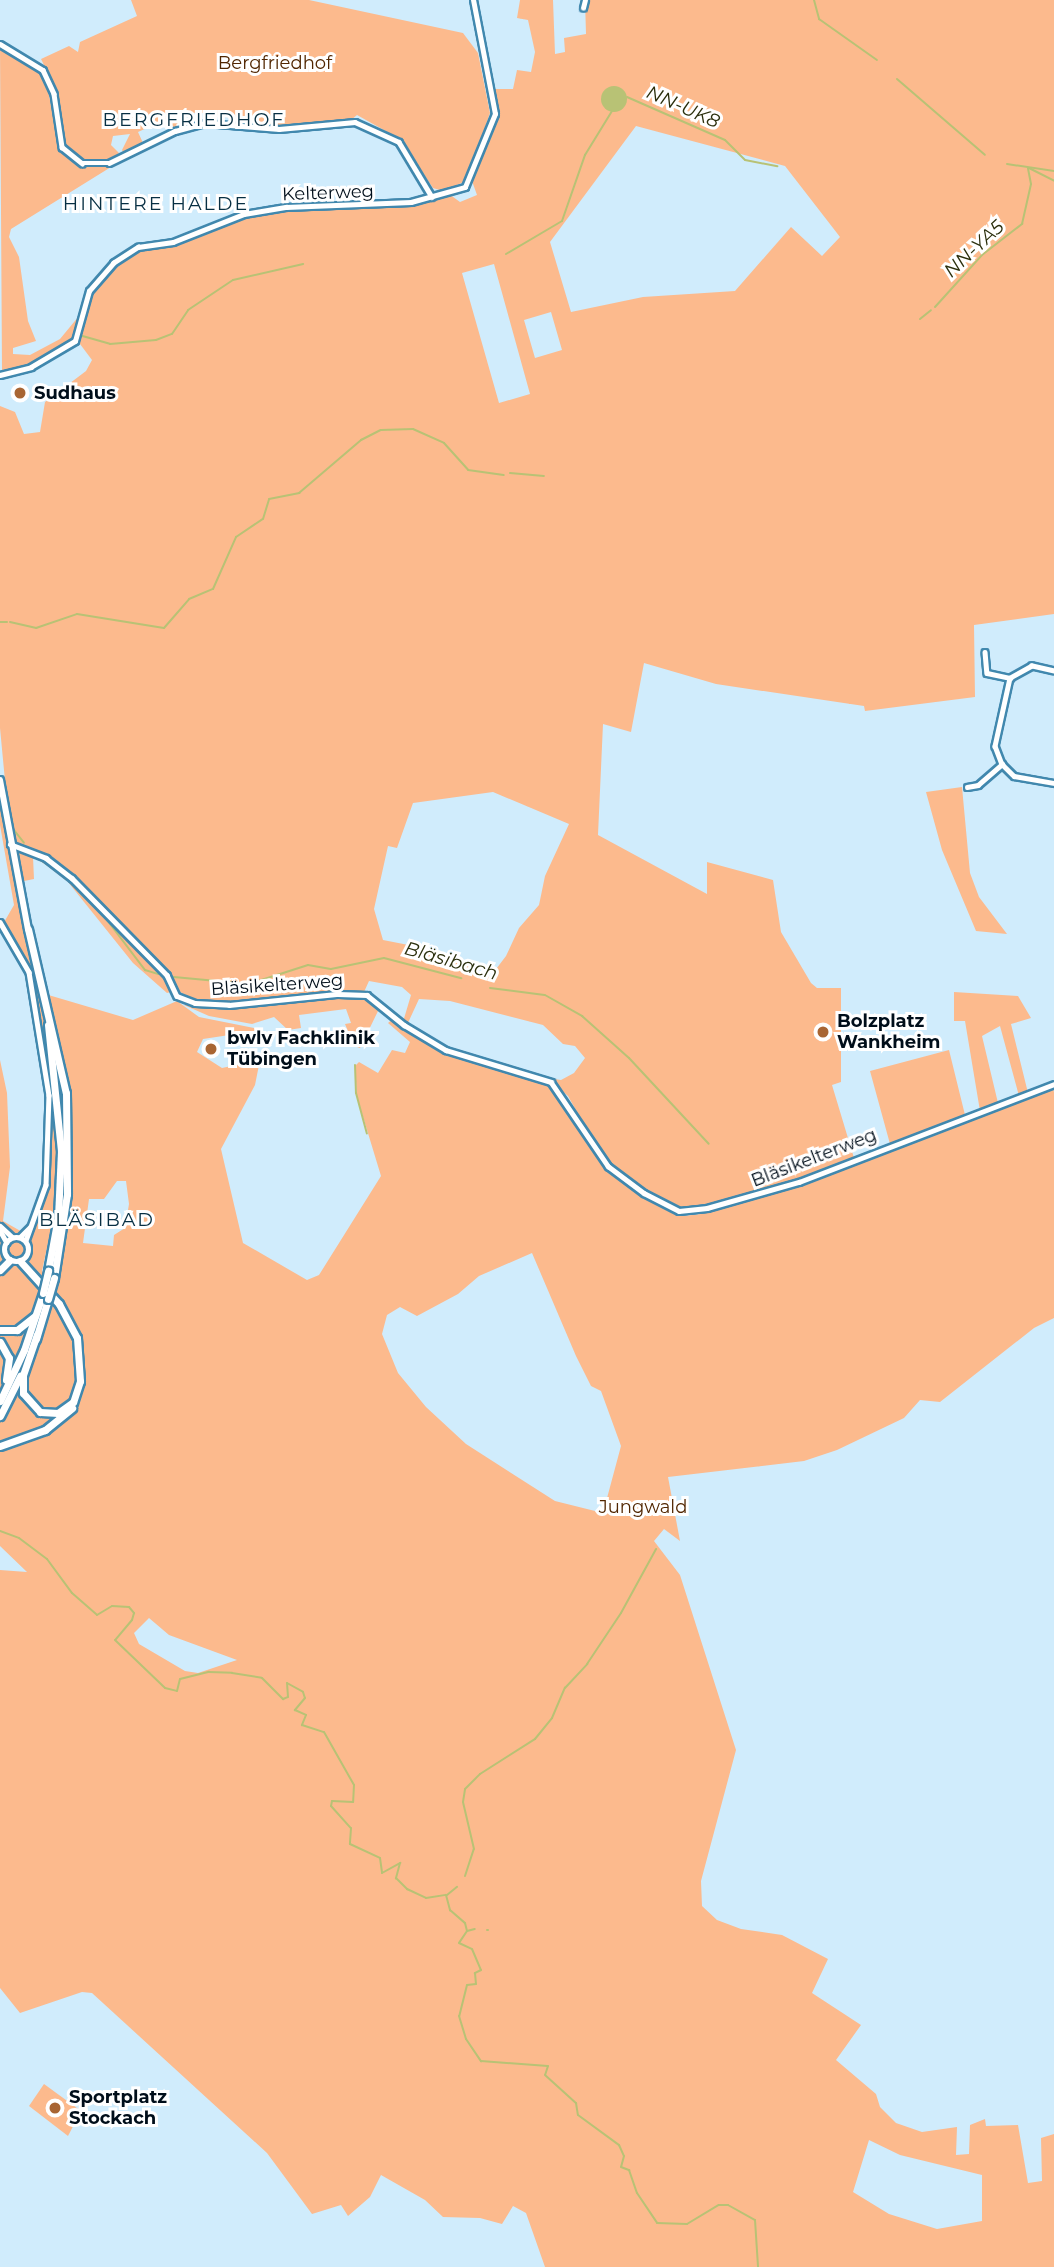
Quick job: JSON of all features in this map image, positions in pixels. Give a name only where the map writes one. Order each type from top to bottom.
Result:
[{"type":"highway","points":[[23,1259],[59,1304],[77,1338],[80,1381],[73,1402],[58,1413],[40,1412],[23,1393],[23,1375],[46,1296],[48,1271],[60,1192],[60,1113],[50,1035],[27,929]]},
{"type":"highway","points":[[0,1402],[54,1278],[67,1194],[65,1085],[27,929]]},
{"type":"highway","points":[[0,1264],[7,1258]]},
{"type":"highway","points":[[0,1270],[7,1258]]},
{"type":"highway","points":[[0,1446],[57,1423],[76,1403],[81,1387],[83,1357],[71,1318],[23,1259]]},
{"type":"highway","points":[[0,1330],[18,1330],[36,1316]]},
{"type":"highway","points":[[0,1416],[37,1334]]},
{"type":"highway","points":[[0,1342],[10,1367],[0,1395]]},
{"type":"main road","points":[[0,780],[27,929]]},
{"type":"street","name":"Kelterweg","points":[[0,375],[31,367],[75,341],[89,291],[113,263],[138,247],[173,242],[244,214],[286,207],[385,205],[432,197],[466,187],[494,122],[473,0]]},
{"type":"street","points":[[583,8],[584,0]]},
{"type":"street","points":[[0,44],[43,70],[54,94],[62,147],[76,160],[91,165],[109,163],[194,125],[235,123],[279,129],[355,122],[399,142],[432,197]]},
{"type":"street","points":[[985,652],[987,673],[1010,678],[1032,666],[1054,671]]},
{"type":"street","points":[[1010,678],[996,738],[1002,764],[1021,779],[1054,783]]},
{"type":"street","points":[[967,787],[978,785],[1002,764]]},
{"type":"street","name":"Bläsikelterweg","points":[[10,844],[46,858],[72,878],[167,975],[177,996],[195,1003],[229,1005],[338,994],[368,995],[404,1025],[446,1049],[551,1082],[608,1166],[644,1193],[679,1211],[799,1182],[1054,1084]]},
{"type":"street","points":[[0,922],[29,972],[48,1079],[50,1154],[44,1195],[26,1241],[23,1259],[7,1258],[6,1241],[0,1228]]},
{"type":"street","points":[[20,1237],[31,1227]]},
{"type":"street","points":[[0,1228],[12,1237]]},
{"type":"street","points":[[6,1241],[12,1237],[20,1237],[26,1241]]},
{"type":"green space","name":"Bergfriedhof","points":[[131,0],[309,0],[463,33],[478,53],[490,113],[466,181],[443,191],[433,188],[400,139],[357,115],[351,120],[279,126],[197,112],[183,117],[174,129],[169,118],[138,132],[143,143],[124,154],[122,150],[130,134],[113,136],[111,145],[119,153],[108,161],[82,161],[64,145],[58,93],[41,59],[69,46],[78,52],[80,42],[137,16]]},
{"type":"green space","name":"Jungwald","points":[[520,0],[553,0],[555,54],[565,52],[564,38],[586,34],[585,0],[1054,0],[1054,614],[974,625],[975,697],[865,711],[864,706],[716,684],[644,663],[631,732],[603,724],[598,835],[707,894],[707,862],[773,880],[781,932],[811,983],[817,988],[841,988],[841,1082],[832,1085],[854,1158],[890,1144],[870,1071],[949,1050],[965,1115],[980,1111],[965,1021],[954,1021],[954,992],[1018,996],[1031,1018],[1011,1024],[1028,1093],[1052,1085],[1054,1092],[1054,1318],[1034,1328],[940,1402],[920,1400],[904,1418],[837,1450],[804,1461],[668,1477],[680,1541],[664,1529],[654,1541],[680,1575],[736,1750],[701,1881],[702,1906],[717,1920],[741,1929],[782,1935],[828,1959],[812,1993],[861,2025],[836,2060],[876,2094],[880,2107],[896,2123],[922,2132],[957,2127],[956,2155],[969,2154],[970,2125],[985,2119],[986,2126],[1018,2125],[1028,2183],[1042,2181],[1041,2138],[1054,2134],[1054,2267],[545,2267],[526,2213],[513,2206],[502,2224],[480,2218],[443,2217],[425,2200],[381,2175],[370,2197],[348,2216],[341,2205],[312,2214],[267,2153],[92,1993],[82,1992],[20,2013],[0,1988],[0,1570],[27,1572],[0,1546],[0,1060],[7,1093],[10,1167],[3,1221],[24,1233],[46,1185],[50,1132],[29,972],[3,924],[14,905],[0,825],[0,784],[9,823],[0,728],[0,406],[15,412],[24,434],[40,432],[45,402],[86,371],[92,360],[77,340],[90,293],[114,265],[138,249],[174,244],[245,215],[287,209],[386,206],[449,194],[460,202],[477,195],[472,181],[497,122],[494,89],[513,89],[517,70],[531,72],[535,52],[528,20],[517,18]],"holes":[[[636,126],[785,166],[840,237],[822,256],[791,227],[735,291],[643,297],[571,312],[550,242]],[[494,264],[530,394],[499,403],[462,273]],[[551,312],[562,350],[535,358],[524,320]],[[493,792],[569,824],[545,876],[539,905],[519,928],[506,956],[490,977],[434,950],[383,940],[374,909],[388,846],[397,848],[413,803]],[[11,852],[19,882],[34,879],[33,857],[45,864],[68,882],[133,963],[167,993],[177,990],[194,1000],[248,1003],[349,990],[364,992],[369,981],[402,987],[411,995],[403,1022],[407,1025],[419,999],[450,1001],[543,1025],[563,1044],[575,1046],[585,1058],[574,1073],[561,1080],[547,1078],[568,1096],[600,1153],[625,1176],[672,1207],[697,1208],[799,1182],[701,1214],[683,1216],[666,1210],[597,1157],[566,1103],[547,1082],[445,1051],[393,1019],[388,1023],[410,1042],[405,1053],[392,1050],[378,1073],[359,1062],[355,1066],[357,1097],[381,1176],[319,1275],[307,1280],[243,1243],[221,1149],[255,1085],[260,1060],[222,1068],[197,1052],[203,1039],[256,1031],[254,1028],[199,1017],[177,1001],[133,1020],[45,994],[66,1071],[72,1135],[69,1209],[56,1287],[42,1271],[52,1224],[58,1155],[47,1027]],[[1000,1026],[1019,1096],[998,1103],[982,1036]],[[117,1181],[126,1181],[129,1204],[125,1228],[114,1235],[113,1246],[83,1243],[89,1199],[104,1199]],[[532,1253],[576,1356],[591,1386],[601,1391],[621,1446],[603,1513],[555,1501],[466,1444],[426,1407],[398,1373],[382,1334],[387,1315],[400,1307],[417,1316],[458,1294],[479,1276]],[[149,1618],[169,1635],[237,1660],[198,1673],[185,1671],[139,1644],[134,1633]],[[869,2140],[900,2155],[982,2175],[982,2221],[937,2229],[889,2214],[853,2192]]]},
{"type":"green space","points":[[0,47],[32,65],[46,80],[58,141],[66,155],[82,165],[111,167],[11,229],[9,237],[19,257],[28,321],[36,341],[13,348],[13,354],[30,355],[60,339],[79,316],[72,340],[30,365],[2,372]]},
{"type":"green space","points":[[962,787],[970,873],[979,897],[1007,934],[976,931],[942,850],[926,792]]},
{"type":"green space","points":[[347,996],[367,999],[380,1007],[360,1048],[354,1046],[345,1024],[351,1023],[346,1009],[299,1015],[301,1028],[288,1030],[274,1017],[252,1024],[209,1016],[184,1005],[257,1007]]},
{"type":"green space","name":"Sportplatz Stockach","points":[[44,2084],[81,2111],[68,2136],[29,2106]]},
{"type":"shaded area","points":[[614,86],[623,90],[627,99],[623,108],[614,112],[605,108],[601,99],[605,90]]},
{"type":"waterway","points":[[814,0],[819,19],[877,60]]},
{"type":"waterway","points":[[897,79],[985,155]]},
{"type":"waterway","name":"NN-UK8","points":[[627,97],[725,140],[745,160],[777,166]]},
{"type":"waterway","points":[[506,254],[562,221],[585,155],[612,111]]},
{"type":"waterway","name":"NN-YA5","points":[[1007,164],[1054,171]]},
{"type":"waterway","name":"NN-YA5","points":[[935,307],[982,255],[1022,224],[1031,184],[1028,168]]},
{"type":"waterway","points":[[1029,168],[1054,181]]},
{"type":"waterway","points":[[79,335],[110,344],[156,340],[172,334],[188,310],[233,280],[303,264]]},
{"type":"waterway","points":[[920,319],[931,310]]},
{"type":"waterway","points":[[10,622],[36,628],[77,614],[164,628],[189,599],[213,589],[236,537],[263,519],[269,499],[299,493],[361,440],[381,430],[413,429],[444,443],[468,470],[504,475]]},
{"type":"waterway","points":[[510,473],[544,476]]},
{"type":"waterway","points":[[0,622],[7,622]]},
{"type":"waterway","name":"Bläsibach","points":[[14,830],[24,843]]},
{"type":"waterway","name":"Bläsibach","points":[[32,854],[68,879],[107,920],[145,970],[158,974]]},
{"type":"waterway","name":"Bläsibach","points":[[174,977],[249,984],[308,965],[331,969],[384,958],[461,978]]},
{"type":"waterway","name":"Bläsibach","points":[[490,988],[545,995],[582,1016],[629,1058],[709,1144]]},
{"type":"waterway","points":[[355,1065],[356,1093],[367,1134]]},
{"type":"waterway","points":[[0,1531],[19,1538],[47,1559],[72,1593],[97,1615],[112,1606],[129,1607],[134,1613],[132,1620],[115,1640],[165,1688],[177,1691],[180,1679],[209,1672],[262,1678],[283,1699],[288,1697],[287,1683],[303,1692],[305,1698],[295,1710],[306,1715],[302,1725],[324,1732],[354,1785],[353,1802],[332,1801],[331,1806],[351,1828],[350,1844],[380,1858],[382,1873],[400,1863],[396,1878],[407,1889],[426,1898],[446,1895],[450,1910],[465,1923],[467,1931],[459,1943],[472,1949],[481,1970],[475,1973],[476,1984],[467,1985],[459,2016],[466,2039],[481,2061],[548,2066],[545,2075],[576,2103],[578,2115],[619,2145],[624,2156],[621,2167],[629,2170],[637,2193],[657,2223],[687,2224],[719,2205],[728,2205],[755,2220],[758,2267]]},
{"type":"waterway","points":[[465,1876],[474,1849],[463,1802],[465,1789],[480,1774],[535,1739],[552,1718],[565,1688],[587,1664],[621,1613],[656,1549]]},
{"type":"waterway","points":[[447,1895],[457,1887]]},
{"type":"waterway","points":[[467,1931],[475,1929]]},
{"type":"place","name":"Sudhaus","points":[[20,393]]},
{"type":"place","name":"Bolzplatz Wankheim","points":[[823,1032]]},
{"type":"place","name":"bwlv Fachklinik Tübingen","points":[[211,1049]]},
{"type":"place","name":"Sportplatz Stockach","points":[[55,2108]]},
{"type":"district","name":"BERGFRIEDHOF","points":[[194,120]]},
{"type":"district","name":"HINTERE HALDE","points":[[156,204]]},
{"type":"district","name":"BLÄSIBAD","points":[[97,1220]]}]
